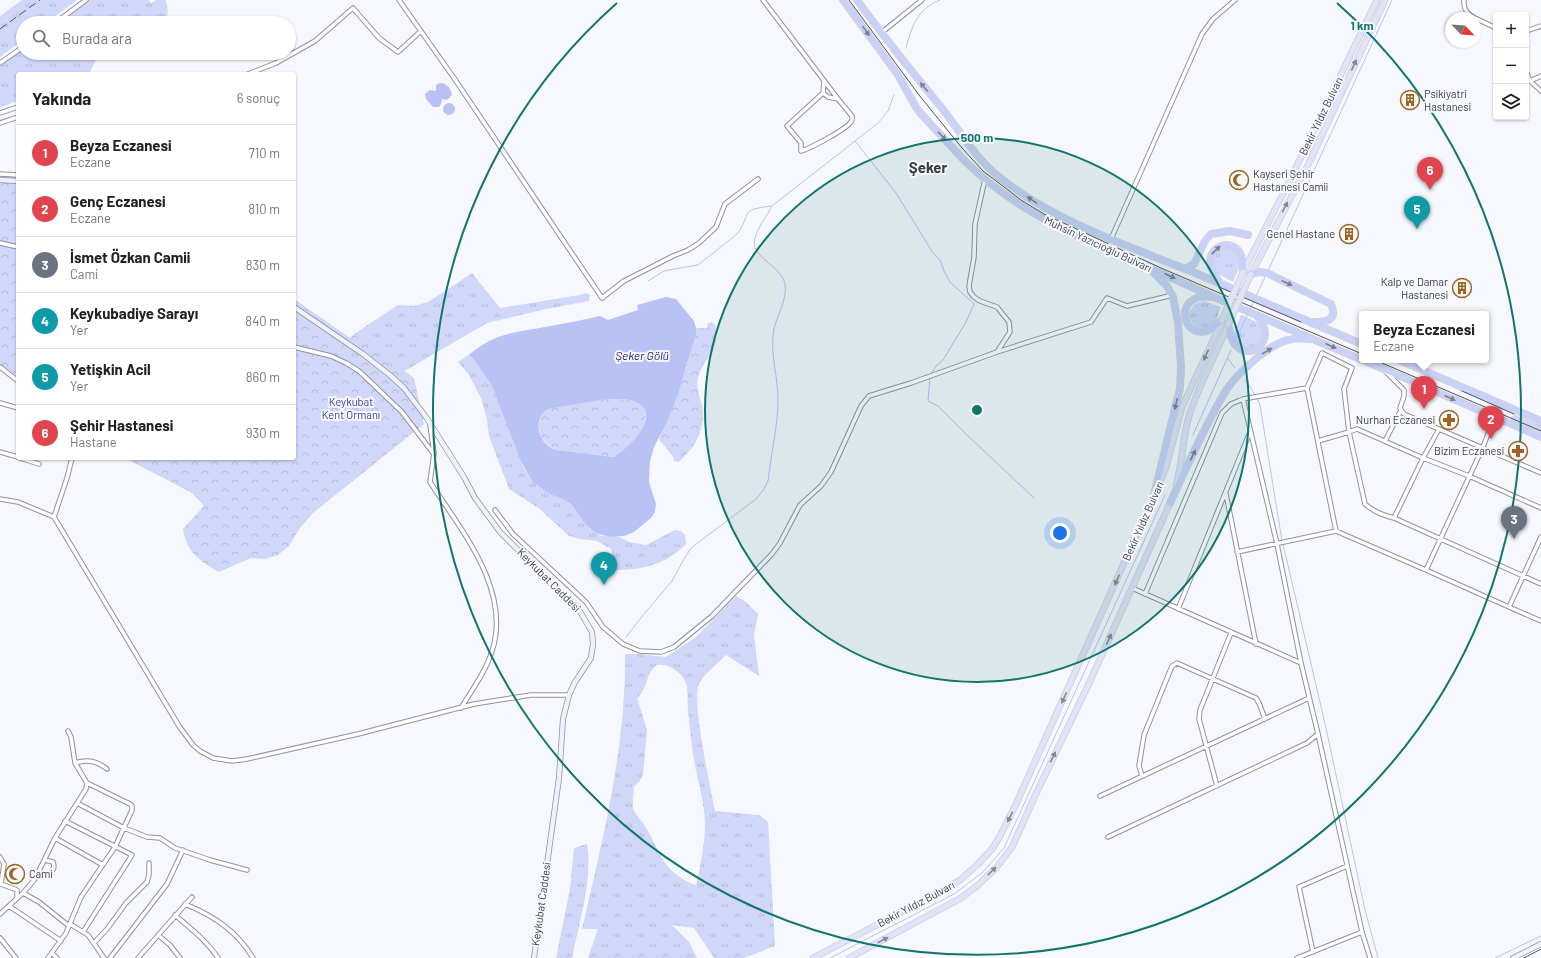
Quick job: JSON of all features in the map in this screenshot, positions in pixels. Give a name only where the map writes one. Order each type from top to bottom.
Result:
[{"type":"highway","name":"Muhsin Yazıcıoğlu Bulvarı","points":[[843,0],[898,75],[924,117],[969,164],[1010,198],[1047,221],[1214,297],[1359,359]]},
{"type":"highway","name":"Muhsin Yazıcıoğlu Bulvarı","points":[[857,0],[881,33],[941,107],[978,158],[999,177],[1041,206],[1075,224],[1359,343]]},
{"type":"highway","points":[[1185,269],[1194,264],[1205,241],[1214,233],[1230,231],[1248,235]]},
{"type":"highway","points":[[1220,284],[1214,275],[1210,263],[1212,253],[1219,246],[1229,245],[1238,250],[1241,255],[1244,272]]},
{"type":"highway","points":[[1198,257],[1200,275]]},
{"type":"highway","points":[[1146,265],[1167,286],[1173,295],[1177,313],[1181,367],[1180,388],[1153,499]]},
{"type":"highway","points":[[1251,274],[1259,272],[1267,273],[1331,304],[1333,311],[1331,319],[1326,322],[1309,322]]},
{"type":"highway","points":[[1214,297],[1197,298],[1190,303],[1185,312],[1186,321],[1194,330],[1204,332],[1222,320]]},
{"type":"highway","points":[[1228,325],[1231,339],[1236,346],[1244,350],[1253,350],[1262,345],[1266,336],[1263,323],[1256,315]]},
{"type":"highway","points":[[1170,503],[1210,420],[1236,377],[1257,358],[1287,340],[1308,338],[1318,340]]},
{"type":"highway","name":"Muhsin Yazıcıoğlu Bulvarı","points":[[1369,363],[1541,437]]},
{"type":"highway","points":[[1406,363],[1541,421]]},
{"type":"highway","points":[[1494,418],[1501,404]]},
{"type":"main road","name":"Bekir Yıldız Bulvarı","points":[[813,958],[950,887],[972,870],[992,849],[1000,838],[1153,499],[1166,467],[1182,407],[1244,272],[1288,186],[1377,0]]},
{"type":"main road","name":"Bekir Yıldız Bulvarı","points":[[848,958],[961,898],[977,886],[1005,857],[1012,847],[1170,503],[1180,471],[1184,437],[1190,415],[1228,325],[1251,274],[1308,165],[1385,0]]},
{"type":"street","points":[[64,16],[86,0]]},
{"type":"street","points":[[399,0],[454,78],[602,298],[624,281],[688,250],[699,243],[716,227],[725,204],[758,179]]},
{"type":"street","points":[[763,0],[838,100],[852,114],[851,122],[845,127],[816,145],[801,151],[800,143],[787,126],[823,93],[824,82]]},
{"type":"street","points":[[881,33],[922,0]]},
{"type":"street","points":[[1112,239],[1202,34],[1213,19],[1235,0]]},
{"type":"street","points":[[1464,0],[1466,12]]},
{"type":"street","points":[[296,52],[315,41],[353,8],[379,38],[398,52],[421,31]]},
{"type":"street","points":[[1481,21],[1493,27]]},
{"type":"street","points":[[1529,30],[1541,26]]},
{"type":"street","points":[[0,63],[16,51]]},
{"type":"street","points":[[253,72],[281,60]]},
{"type":"street","points":[[1541,76],[1530,81],[1541,91]]},
{"type":"street","points":[[823,93],[831,99],[838,100]]},
{"type":"street","points":[[0,113],[16,108]]},
{"type":"street","points":[[0,123],[16,117]]},
{"type":"street","points":[[0,174],[16,175]]},
{"type":"street","points":[[985,178],[975,224],[974,257],[969,286],[971,294],[974,297],[980,301],[997,307],[1009,322],[1010,332],[997,352]]},
{"type":"street","points":[[0,180],[16,181]]},
{"type":"street","points":[[0,243],[16,247]]},
{"type":"street","points":[[495,510],[513,534],[586,602],[603,627],[622,644],[640,651],[664,652],[674,647],[712,616],[772,554],[783,538],[800,506],[821,486],[831,472],[859,410],[867,398],[874,394],[911,383],[997,352],[1091,322],[1107,298],[1127,306],[1173,295]]},
{"type":"street","name":"Keykubat Caddesi","points":[[296,308],[339,337],[391,376],[416,402],[464,477],[475,498],[500,532],[538,573],[578,608],[592,632],[593,644],[591,658],[569,694],[563,719],[559,778],[534,958]]},
{"type":"street","points":[[296,347],[331,356],[359,371],[402,412],[434,453]]},
{"type":"street","points":[[1336,531],[1307,388],[1322,354],[1352,368],[1344,389],[1349,432],[1365,504],[1370,509],[1382,515],[1394,518],[1441,538],[1541,584]]},
{"type":"street","points":[[0,367],[16,379]]},
{"type":"street","points":[[1384,370],[1404,390],[1400,410],[1385,441]]},
{"type":"street","points":[[1145,594],[1222,413],[1231,404],[1243,399],[1307,388]]},
{"type":"street","points":[[1243,399],[1277,544],[1301,663],[1347,866],[1362,932],[1370,958]]},
{"type":"street","points":[[0,403],[16,407]]},
{"type":"street","points":[[1400,410],[1404,414],[1541,473]]},
{"type":"street","points":[[1426,570],[1470,476],[1494,418]]},
{"type":"street","points":[[430,424],[434,453],[430,482],[478,555],[489,582],[495,612],[495,637],[490,658],[461,708]]},
{"type":"street","points":[[1318,441],[1357,429],[1423,458],[1470,476],[1541,508]]},
{"type":"street","points":[[1394,518],[1439,429]]},
{"type":"street","points":[[1178,609],[1251,431]]},
{"type":"street","points":[[0,452],[16,457]]},
{"type":"street","points":[[26,460],[39,464]]},
{"type":"street","points":[[54,517],[72,460]]},
{"type":"street","points":[[1226,493],[1256,644]]},
{"type":"street","points":[[0,499],[18,502],[54,517],[179,726],[193,745],[208,756],[227,761],[247,759],[366,732],[474,704],[531,695],[569,694]]},
{"type":"street","points":[[1237,552],[1336,531],[1541,621]]},
{"type":"street","points":[[1509,607],[1522,576],[1540,544],[1541,537]]},
{"type":"street","points":[[1132,588],[1301,663]]},
{"type":"street","points":[[1217,786],[1198,719],[1200,710],[1231,633]]},
{"type":"street","points":[[1142,776],[1139,766],[1144,735],[1172,666],[1178,663],[1256,698],[1265,719]]},
{"type":"street","points":[[1100,796],[1309,698]]},
{"type":"street","points":[[48,958],[62,941],[80,897],[115,847],[132,806],[87,783],[75,763],[71,738],[68,731]]},
{"type":"street","points":[[1108,837],[1308,743],[1318,734]]},
{"type":"street","points":[[75,763],[84,760],[92,761],[107,769]]},
{"type":"street","points":[[0,914],[23,893],[38,875],[55,838],[86,789],[87,783]]},
{"type":"street","points":[[77,802],[124,828],[147,837],[160,838],[183,850],[210,860],[247,870]]},
{"type":"street","points":[[65,821],[131,854],[132,857],[83,932]]},
{"type":"street","points":[[55,838],[103,865]]},
{"type":"street","points":[[110,958],[167,884],[183,850]]},
{"type":"street","points":[[0,857],[4,864],[1,884],[17,890],[18,898]]},
{"type":"street","points":[[38,875],[50,873],[53,870],[53,862],[45,860]]},
{"type":"street","points":[[94,943],[107,929],[126,903],[147,882],[149,875],[149,863]]},
{"type":"street","points":[[1313,952],[1299,887],[1347,866]]},
{"type":"street","points":[[23,893],[39,902],[69,925],[83,932],[94,943],[104,958]]},
{"type":"street","points":[[138,958],[192,897]]},
{"type":"street","points":[[186,904],[211,916],[235,934],[244,942],[253,958]]},
{"type":"street","points":[[9,906],[62,941]]},
{"type":"street","points":[[175,915],[196,934],[218,958]]},
{"type":"street","points":[[1297,958],[1362,932]]},
{"type":"street","points":[[158,936],[170,945],[180,958]]},
{"type":"street","points":[[0,938],[16,958]]},
{"type":"street","points":[[1513,958],[1541,944]]},
{"type":"street","points":[[52,953],[57,958]]},
{"type":"green space","points":[[22,0],[77,0],[55,16],[16,16],[16,45],[0,57],[0,16]]},
{"type":"green space","points":[[89,0],[149,0],[151,3],[156,0],[165,0],[168,9],[167,16],[67,16]]},
{"type":"green space","points":[[16,54],[16,60],[96,60],[90,72],[16,72],[16,102],[0,107],[0,66]]},
{"type":"green space","points":[[0,172],[16,172],[16,376],[0,364]]},
{"type":"green space","points":[[1227,248],[1234,250],[1240,258],[1240,266],[1233,282],[1219,274],[1214,266],[1214,258],[1216,254]]},
{"type":"green space","points":[[472,273],[500,308],[586,293],[590,295],[589,301],[546,309],[487,323],[403,372],[396,371],[354,334],[398,305],[414,306],[428,302]]},
{"type":"green space","name":"Keykubat Kent Ormanı","points":[[296,300],[350,338],[354,334],[396,370],[406,372],[414,378],[424,424],[313,513],[300,528],[289,546],[278,555],[265,559],[251,558],[219,572],[200,560],[191,550],[183,529],[204,506],[192,493],[129,460],[296,460]]},
{"type":"green space","points":[[1204,301],[1221,307],[1217,319],[1213,325],[1209,328],[1200,329],[1191,321],[1189,312],[1195,304]]},
{"type":"green space","points":[[1241,315],[1257,322],[1263,332],[1264,337],[1256,347],[1242,347],[1235,340],[1235,331]]},
{"type":"green space","points":[[712,322],[716,328],[716,340],[712,351],[701,369],[697,383],[703,409],[701,428],[695,443],[690,450],[679,462],[674,461],[673,457],[659,439],[687,366],[696,328],[707,328],[708,323]]},
{"type":"green space","points":[[470,354],[492,386],[523,467],[537,485],[549,494],[565,500],[572,505],[586,525],[592,531],[602,536],[619,537],[629,542],[646,545],[675,530],[681,531],[685,535],[686,544],[679,551],[663,561],[636,569],[616,570],[611,549],[597,541],[569,536],[540,509],[509,489],[489,436],[487,419],[481,398],[469,375],[458,362]]},
{"type":"green space","points":[[608,399],[633,401],[642,406],[645,411],[644,424],[638,437],[629,447],[619,454],[613,457],[556,450],[550,447],[542,437],[539,425],[540,419],[548,409]]},
{"type":"green space","points":[[1515,415],[1541,425],[1541,435],[1511,421],[1511,417]]},
{"type":"green space","points":[[736,596],[746,602],[758,614],[754,635],[759,676],[726,655],[701,680],[697,693],[702,746],[715,811],[759,815],[768,822],[775,946],[744,958],[714,958],[694,928],[672,925],[689,942],[697,958],[588,958],[598,929],[582,929],[612,793],[622,724],[625,654],[666,657],[696,637]],"holes":[[[657,665],[665,665],[677,671],[683,677],[687,688],[692,748],[703,802],[705,822],[700,870],[696,885],[676,875],[664,861],[645,826],[636,815],[633,808],[634,786],[639,782],[643,775],[647,730],[637,698],[641,695],[650,672]]]},
{"type":"green space","points":[[587,844],[587,887],[572,958],[556,958],[570,889],[574,848]]},
{"type":"water","points":[[440,83],[445,84],[448,87],[452,95],[447,100],[442,99],[439,107],[433,107],[426,99],[425,94],[430,90],[436,91],[436,85]]},
{"type":"water","points":[[447,103],[451,103],[455,109],[451,115],[447,115],[443,111],[443,107]]},
{"type":"water","name":"Şeker Gölü","points":[[666,297],[676,299],[694,321],[696,334],[678,394],[666,424],[654,447],[650,461],[649,482],[656,504],[655,512],[651,518],[634,532],[624,536],[610,537],[595,533],[586,525],[572,505],[565,500],[549,494],[533,482],[521,462],[492,386],[470,354],[488,342],[505,335],[600,316],[608,320],[638,310],[637,305]],"holes":[[[608,399],[636,402],[643,408],[646,415],[645,423],[640,432],[634,440],[619,453],[613,457],[556,450],[545,443],[539,431],[539,425],[540,419],[548,409]]]},
{"type":"waterway","points":[[906,48],[913,26],[921,13],[926,8],[940,0]]},
{"type":"waterway","points":[[1268,271],[1392,0]]},
{"type":"waterway","points":[[648,281],[664,271],[698,265],[737,234],[750,211],[761,207],[772,206],[878,123],[888,111],[894,95]]},
{"type":"waterway","points":[[855,141],[896,193],[933,253],[940,260],[950,282],[974,304],[966,322],[943,360],[936,366],[931,374]]},
{"type":"waterway","points":[[626,637],[672,581],[691,548],[756,499],[768,481],[778,409],[778,391],[773,352],[773,336],[785,297],[785,284],[778,271],[761,256],[754,245],[758,230],[772,206]]},
{"type":"waterway","points":[[1256,296],[1266,275]]},
{"type":"waterway","points":[[1250,309],[1254,301]]},
{"type":"waterway","points":[[1237,337],[1248,314]]},
{"type":"waterway","points":[[1193,435],[1231,350]]},
{"type":"waterway","points":[[1228,359],[1235,368]]},
{"type":"waterway","points":[[930,377],[928,401],[938,406],[1034,498]]},
{"type":"waterway","points":[[1245,379],[1255,395]]},
{"type":"waterway","points":[[1257,398],[1260,405],[1282,541]]},
{"type":"waterway","points":[[830,958],[954,894],[982,873],[1004,848],[1165,495]]},
{"type":"waterway","points":[[1283,544],[1326,728],[1365,910],[1378,958]]},
{"type":"waterway","points":[[1495,958],[1541,936]]},
{"type":"tram line","points":[[849,0],[919,95],[962,148],[983,171],[1021,200],[1044,214],[1161,268],[1359,353]]},
{"type":"tram line","points":[[1219,287],[1301,322]]},
{"type":"tram line","points":[[1382,363],[1541,431]]},
{"type":"tram line","points":[[1462,391],[1514,414]]},
{"type":"tram line","points":[[1524,958],[1541,949]]},
{"type":"railway","points":[[18,16],[40,0]]},
{"type":"railway","points":[[0,29],[16,17]]},
{"type":"place","name":"Psikiyatri Hastanesi","points":[[1410,100]]},
{"type":"place","name":"Kayseri Şehir Hastanesi Camii","points":[[1239,180]]},
{"type":"place","name":"Şehir Hastanesi","points":[[1430,190]]},
{"type":"place","name":"Yetişkin Acil","points":[[1417,229]]},
{"type":"place","name":"Genel Hastane","points":[[1349,234]]},
{"type":"place","name":"Kalp ve Damar Hastanesi","points":[[1462,288]]},
{"type":"place","name":"Beyza Eczanesi","points":[[1424,409]]},
{"type":"place","name":"Nurhan Eczanesi","points":[[1449,420]]},
{"type":"place","name":"Genç Eczanesi","points":[[1491,439]]},
{"type":"place","name":"Bizim Eczanesi","points":[[1518,451]]},
{"type":"place","name":"İsmet Özkan Camii","points":[[1514,539]]},
{"type":"place","name":"Keykubadiye Sarayı","points":[[604,585]]},
{"type":"place","name":"Cami","points":[[15,874]]},
{"type":"district","name":"Şeker","points":[[928,168]]}]
